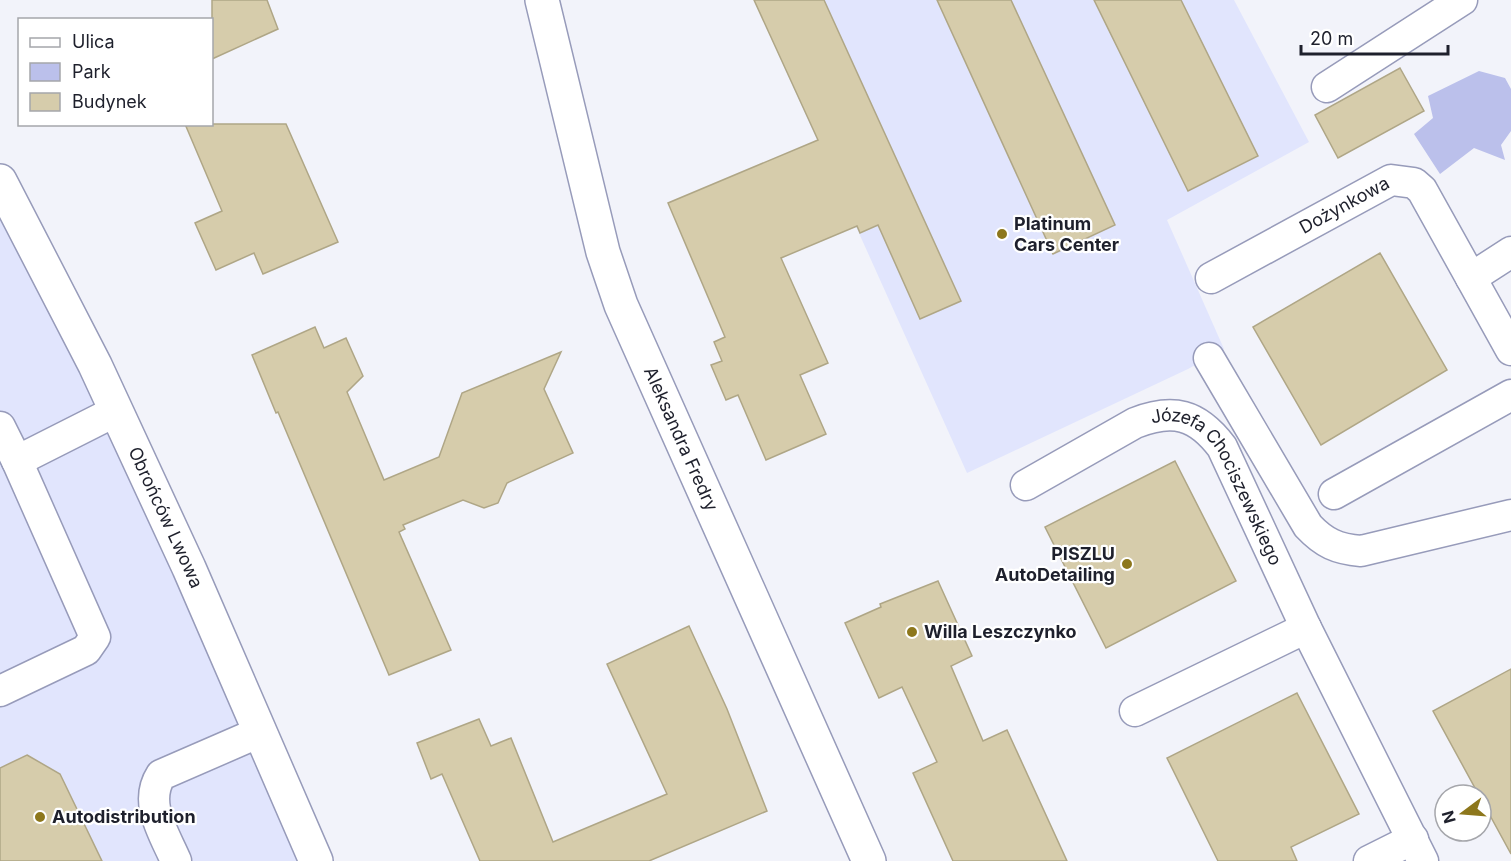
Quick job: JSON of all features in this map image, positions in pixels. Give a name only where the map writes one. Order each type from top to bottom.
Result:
[{"type":"street","name":"Aleksandra Fredry","points":[[542,0],[600,242],[621,305],[869,861]]},
{"type":"street","name":"Obrońców Lwowa","points":[[0,181],[95,365],[189,568],[316,861]]},
{"type":"lane","points":[[1327,87],[1462,0]]},
{"type":"lane","name":"Dożynkowa","points":[[1211,278],[1391,180],[1414,183],[1422,190],[1511,350]]},
{"type":"lane","points":[[1472,278],[1511,252]]},
{"type":"lane","points":[[1209,358],[1308,526],[1322,541],[1341,549],[1361,551],[1511,515]]},
{"type":"lane","points":[[1334,494],[1511,395]]},
{"type":"lane","points":[[17,461],[116,411]]},
{"type":"lane","name":"Józefa Chociszewskiego","points":[[1026,485],[1135,423],[1153,416],[1173,414],[1192,419],[1209,430],[1222,447],[1306,628],[1418,850],[1369,861]]},
{"type":"lane","points":[[0,427],[96,637],[86,650],[2,687]]},
{"type":"lane","points":[[1135,711],[1306,628]]},
{"type":"lane","points":[[176,861],[152,798],[154,786],[161,775],[260,732]]},
{"type":"shaded area","points":[[754,0],[1234,0],[1309,142],[1167,220],[1224,349],[1188,369],[967,473]]},
{"type":"shaded area","points":[[0,177],[316,861],[0,861]]},
{"type":"green space","points":[[1479,71],[1505,78],[1511,89],[1511,131],[1501,145],[1505,160],[1474,148],[1440,174],[1414,134],[1433,118],[1428,96]]},
{"type":"building","points":[[212,0],[267,0],[278,29],[213,59]]},
{"type":"building","points":[[754,0],[824,0],[961,301],[920,319],[878,225],[860,233],[857,226],[781,258],[828,363],[800,375],[826,434],[766,460],[738,395],[726,400],[711,365],[722,361],[714,342],[725,337],[668,203],[818,140]]},
{"type":"building","points":[[937,0],[1011,0],[1115,225],[1053,254]]},
{"type":"building","points":[[1094,0],[1181,0],[1258,156],[1188,191]]},
{"type":"building","points":[[1400,68],[1424,111],[1338,158],[1315,115]]},
{"type":"building","points":[[286,124],[338,242],[263,274],[254,253],[216,270],[195,223],[222,211],[186,126]]},
{"type":"building","points":[[1380,253],[1447,370],[1321,445],[1253,327]]},
{"type":"building","points":[[315,327],[324,348],[346,338],[363,376],[347,392],[384,480],[439,457],[462,393],[561,352],[544,389],[573,453],[507,483],[498,503],[484,508],[463,500],[403,525],[405,529],[399,532],[451,650],[389,675],[252,355]]},
{"type":"building","points":[[1175,461],[1236,581],[1106,648],[1045,527]]},
{"type":"building","points":[[938,581],[972,656],[951,666],[983,741],[1007,730],[1067,861],[953,861],[913,773],[937,762],[902,687],[879,698],[845,623],[881,607],[880,604]]},
{"type":"building","points":[[689,626],[727,709],[767,811],[649,861],[480,861],[442,774],[431,779],[417,743],[479,719],[491,746],[511,738],[553,842],[667,794],[607,664]]},
{"type":"building","points":[[1511,669],[1511,854],[1493,821],[1493,783],[1472,783],[1433,711]]},
{"type":"building","points":[[1297,693],[1359,814],[1291,847],[1297,861],[1218,861],[1167,758]]},
{"type":"building","name":"Autodistribution","points":[[27,755],[60,774],[102,861],[0,861],[0,768]]},
{"type":"place","name":"Platinum Cars Center","points":[[1002,234]]},
{"type":"place","name":"PISZLU AutoDetailing","points":[[1127,564]]},
{"type":"place","name":"Willa Leszczynko","points":[[912,632]]},
{"type":"place","name":"Autodistribution","points":[[40,817]]}]
